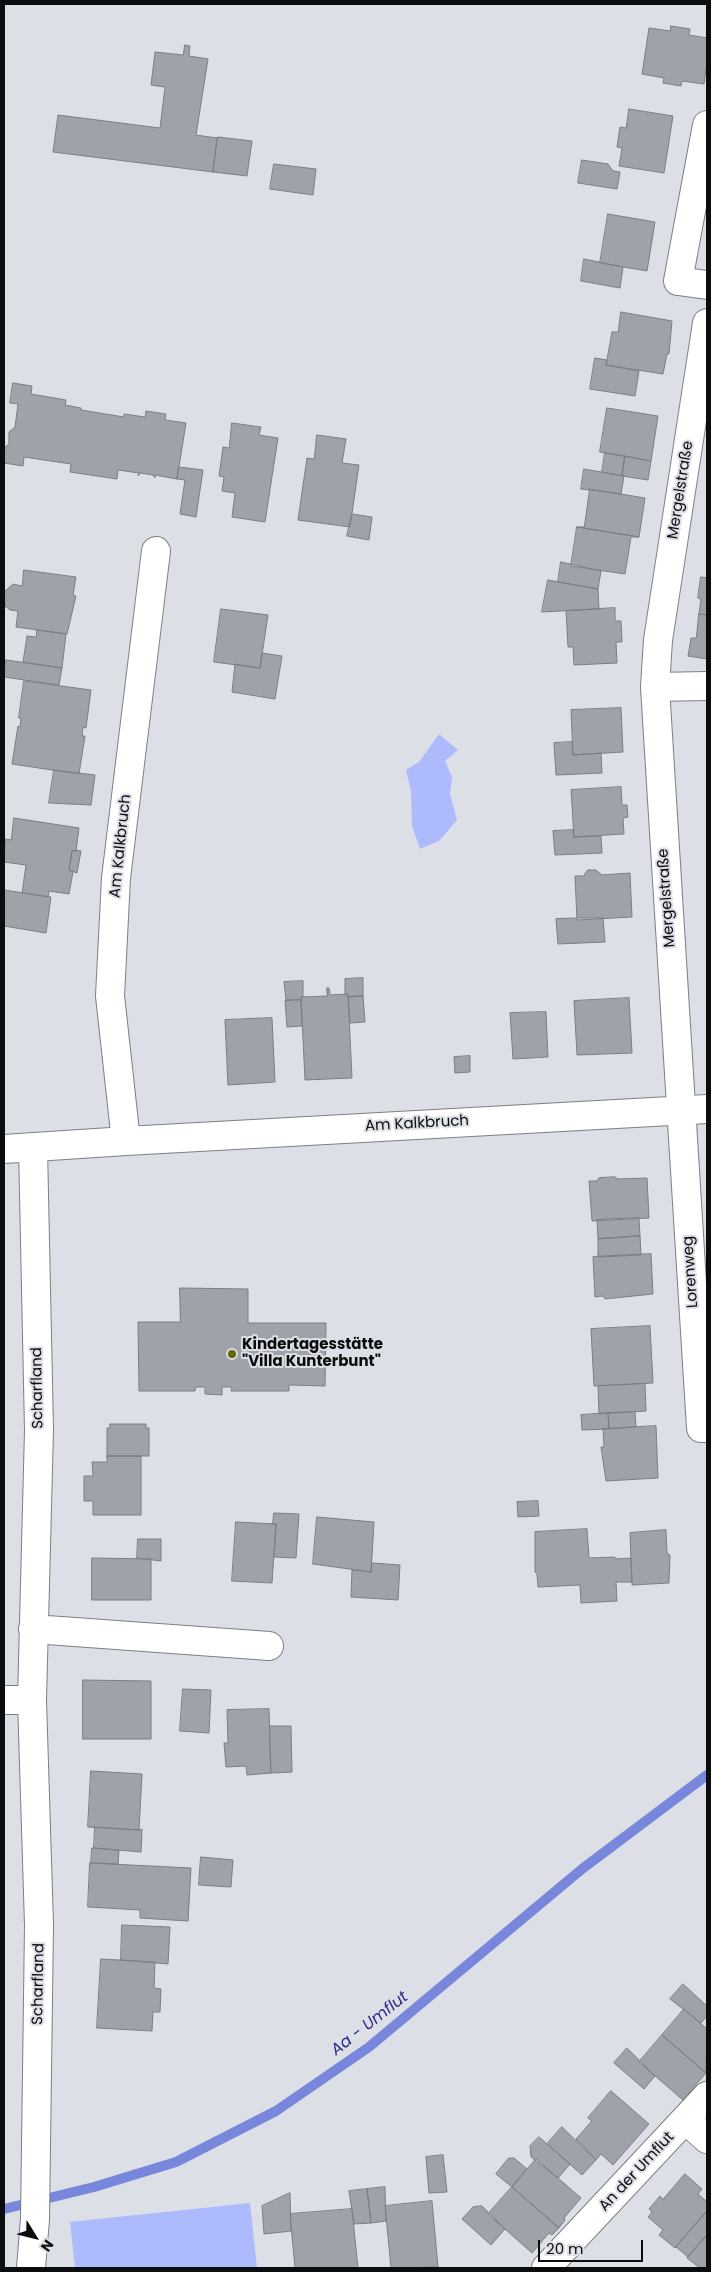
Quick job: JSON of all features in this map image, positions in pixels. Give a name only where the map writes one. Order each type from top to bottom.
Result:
[{"type":"street","points":[[707,125],[678,281],[707,285]]},
{"type":"street","name":"Mergelstraße","points":[[680,1110],[654,687],[658,640],[707,323]]},
{"type":"street","name":"Am Kalkbruch","points":[[126,1141],[110,996],[116,888],[156,551]]},
{"type":"street","points":[[654,687],[707,686]]},
{"type":"street","name":"Am Kalkbruch","points":[[4,1150],[126,1141],[707,1108]]},
{"type":"street","name":"Lorenweg","points":[[680,1110],[701,1428],[707,1428]]},
{"type":"street","name":"Scharfland","points":[[31,2268],[36,2177],[39,1925],[32,1700],[39,1430],[33,1147]]},
{"type":"street","points":[[33,1629],[269,1646]]},
{"type":"street","points":[[4,1700],[32,1700]]},
{"type":"street","name":"An der Umflut","points":[[546,2268],[707,2096]]},
{"type":"street","name":"An der Umflut","points":[[686,2120],[707,2139]]},
{"type":"shaded area","points":[[439,734],[458,750],[445,761],[452,777],[450,794],[457,820],[439,841],[420,849],[412,826],[411,791],[406,770],[419,762]]},
{"type":"shaded area","points":[[250,2203],[257,2268],[75,2268],[70,2222]]},
{"type":"building","points":[[671,26],[690,29],[689,35],[707,38],[707,62],[704,84],[682,81],[681,86],[663,83],[664,78],[642,74],[649,28],[670,31]]},
{"type":"building","points":[[185,45],[190,46],[189,56],[208,59],[196,135],[217,138],[213,172],[53,152],[58,115],[160,128],[165,87],[151,85],[155,52],[183,55]]},
{"type":"building","points":[[629,109],[673,116],[664,173],[619,166],[622,148],[617,147],[620,127],[626,128]]},
{"type":"building","points":[[218,137],[252,141],[247,176],[213,172]]},
{"type":"building","points":[[582,160],[608,164],[613,171],[620,172],[617,189],[578,183]]},
{"type":"building","points":[[274,164],[316,169],[313,195],[270,189]]},
{"type":"building","points":[[608,214],[655,222],[647,271],[600,263]]},
{"type":"building","points":[[584,259],[623,267],[620,288],[581,281]]},
{"type":"building","points":[[621,312],[672,321],[669,354],[667,354],[663,374],[606,365],[612,332],[618,332]]},
{"type":"building","points":[[595,358],[607,360],[606,365],[639,371],[635,396],[590,389]]},
{"type":"building","points":[[13,383],[32,386],[31,394],[66,400],[65,405],[81,408],[81,410],[124,417],[124,414],[145,417],[146,411],[166,414],[165,420],[186,423],[177,479],[155,475],[155,478],[153,475],[140,473],[138,476],[139,473],[118,470],[117,479],[70,472],[71,464],[24,457],[23,466],[4,463],[4,448],[9,444],[9,432],[15,427],[18,404],[10,403]]},
{"type":"building","points":[[607,408],[658,416],[651,461],[600,452]]},
{"type":"building","points":[[232,423],[261,427],[259,435],[278,438],[265,522],[232,517],[235,493],[222,491],[224,477],[219,476],[223,447],[229,448]]},
{"type":"building","points":[[317,435],[346,439],[342,463],[359,465],[350,527],[298,520],[307,458],[314,459]]},
{"type":"building","points":[[605,453],[625,456],[622,476],[602,472]]},
{"type":"building","points":[[625,456],[651,461],[648,480],[622,476]]},
{"type":"building","points":[[179,467],[203,470],[196,517],[180,514],[185,480],[177,479]]},
{"type":"building","points":[[584,469],[624,476],[621,494],[581,489]]},
{"type":"building","points":[[590,489],[645,498],[639,537],[577,527],[584,527]]},
{"type":"building","points":[[352,514],[372,517],[369,540],[347,536]]},
{"type":"building","points":[[577,527],[639,537],[631,537],[625,574],[571,566]]},
{"type":"building","points":[[561,562],[601,571],[598,589],[558,582]]},
{"type":"building","points":[[24,570],[76,577],[73,595],[76,596],[67,634],[16,627],[18,611],[10,610],[5,606],[4,592],[13,584],[22,586]]},
{"type":"building","points":[[701,577],[707,578],[707,615],[699,614],[701,599],[698,598]]},
{"type":"building","points":[[548,580],[598,589],[599,609],[542,612]]},
{"type":"building","points":[[615,608],[615,621],[621,621],[622,642],[616,642],[617,663],[574,665],[573,647],[568,647],[566,611]]},
{"type":"building","points":[[221,609],[268,615],[260,668],[214,662]]},
{"type":"building","points":[[699,614],[707,615],[707,659],[688,656],[691,638],[696,638]]},
{"type":"building","points":[[37,630],[66,634],[62,668],[23,662],[27,636],[36,637]]},
{"type":"building","points":[[262,653],[282,656],[275,699],[232,692],[235,664],[260,668]]},
{"type":"building","points":[[6,660],[62,668],[59,685],[4,677]]},
{"type":"building","points":[[24,681],[91,690],[86,728],[83,727],[82,736],[85,736],[79,774],[12,764],[18,726],[20,727],[21,718],[19,718]]},
{"type":"building","points":[[621,708],[623,752],[573,755],[571,710]]},
{"type":"building","points":[[572,742],[573,755],[601,753],[602,773],[556,775],[554,743]]},
{"type":"building","points":[[54,770],[95,775],[91,805],[49,803]]},
{"type":"building","points":[[621,787],[622,805],[627,805],[628,817],[623,818],[624,834],[574,837],[571,790]]},
{"type":"building","points":[[14,818],[79,828],[76,851],[72,851],[69,870],[73,872],[69,894],[49,891],[48,897],[22,893],[26,865],[4,862],[5,839],[11,840]]},
{"type":"building","points":[[573,830],[574,837],[601,836],[602,853],[555,855],[553,831]]},
{"type":"building","points":[[72,851],[81,851],[77,873],[69,870]]},
{"type":"building","points":[[588,870],[596,870],[602,875],[630,873],[632,917],[577,920],[575,876],[583,876]]},
{"type":"building","points":[[4,890],[51,897],[46,933],[4,926]]},
{"type":"building","points":[[603,918],[605,942],[558,944],[556,919]]},
{"type":"building","points":[[363,978],[363,996],[348,997],[348,994],[345,995],[345,979]]},
{"type":"building","points":[[303,981],[303,997],[301,997],[301,1000],[286,1000],[284,982]]},
{"type":"building","points":[[327,988],[329,988],[330,995],[348,994],[352,1078],[305,1080],[301,997],[327,996]]},
{"type":"building","points":[[363,996],[365,1022],[350,1023],[348,997]]},
{"type":"building","points":[[629,998],[632,1053],[577,1055],[574,1001]]},
{"type":"building","points":[[301,1000],[302,1026],[287,1027],[285,1001]]},
{"type":"building","points":[[546,1012],[548,1057],[513,1059],[510,1013]]},
{"type":"building","points":[[272,1018],[275,1082],[228,1085],[225,1020]]},
{"type":"building","points":[[470,1056],[470,1072],[455,1073],[454,1057]]},
{"type":"building","points":[[615,1177],[618,1179],[647,1178],[649,1218],[592,1221],[589,1181]]},
{"type":"building","points":[[639,1218],[640,1236],[598,1239],[597,1220]]},
{"type":"building","points":[[640,1236],[641,1255],[598,1257],[598,1239]]},
{"type":"building","points":[[651,1254],[653,1294],[605,1299],[603,1296],[595,1297],[593,1257]]},
{"type":"building","name":"Kindertagesstätte \"Villa Kunterbunt\"","points":[[180,1288],[248,1289],[248,1323],[326,1323],[325,1386],[289,1385],[289,1391],[231,1391],[232,1387],[222,1387],[222,1395],[205,1394],[205,1387],[196,1387],[195,1391],[139,1391],[138,1322],[180,1322]]},
{"type":"building","points":[[650,1326],[653,1383],[594,1386],[591,1329]]},
{"type":"building","points":[[645,1384],[646,1411],[599,1414],[598,1386]]},
{"type":"building","points":[[635,1412],[636,1427],[609,1429],[608,1413]]},
{"type":"building","points":[[608,1413],[609,1429],[582,1430],[581,1415]]},
{"type":"building","points":[[110,1424],[146,1424],[146,1428],[149,1428],[149,1456],[107,1456],[107,1428],[110,1428]]},
{"type":"building","points":[[656,1426],[658,1478],[606,1481],[601,1447],[604,1447],[603,1429]]},
{"type":"building","points":[[107,1456],[141,1456],[141,1515],[93,1515],[93,1501],[84,1501],[84,1476],[93,1476],[92,1462],[107,1462]]},
{"type":"building","points":[[538,1501],[539,1516],[518,1517],[517,1502]]},
{"type":"building","points":[[274,1513],[299,1514],[296,1558],[274,1557],[276,1524],[273,1524]]},
{"type":"building","points":[[317,1517],[374,1522],[371,1572],[313,1564]]},
{"type":"building","points":[[236,1522],[276,1524],[272,1583],[232,1581]]},
{"type":"building","points":[[587,1529],[589,1558],[631,1558],[632,1582],[616,1582],[617,1601],[581,1603],[580,1585],[538,1587],[537,1574],[535,1572],[535,1532]]},
{"type":"building","points":[[666,1530],[667,1553],[670,1555],[669,1583],[632,1585],[630,1533]]},
{"type":"building","points":[[138,1539],[161,1539],[161,1561],[137,1558]]},
{"type":"building","points":[[92,1558],[151,1559],[151,1600],[92,1600]]},
{"type":"building","points":[[372,1563],[400,1565],[398,1600],[351,1597],[352,1570],[371,1572]]},
{"type":"building","points":[[83,1680],[151,1681],[151,1739],[83,1739]]},
{"type":"building","points":[[183,1689],[211,1690],[209,1733],[180,1731]]},
{"type":"building","points":[[269,1709],[271,1773],[247,1775],[246,1766],[226,1767],[224,1743],[228,1743],[227,1710]]},
{"type":"building","points":[[270,1726],[291,1726],[292,1772],[271,1773]]},
{"type":"building","points":[[91,1771],[142,1774],[139,1830],[88,1827]]},
{"type":"building","points":[[95,1827],[142,1829],[141,1852],[94,1848]]},
{"type":"building","points":[[92,1848],[119,1850],[118,1864],[91,1863]]},
{"type":"building","points":[[201,1857],[233,1860],[231,1887],[199,1885]]},
{"type":"building","points":[[90,1863],[191,1868],[188,1921],[140,1918],[140,1910],[88,1907]]},
{"type":"building","points":[[122,1925],[170,1927],[168,1964],[121,1960]]},
{"type":"building","points":[[101,1959],[155,1962],[154,1988],[161,1989],[160,2012],[153,2012],[152,2031],[97,2028]]},
{"type":"building","points":[[683,1984],[707,2006],[707,2016],[701,2023],[670,1999]]},
{"type":"building","points":[[684,2009],[707,2029],[706,2073],[662,2035]]},
{"type":"building","points":[[662,2035],[706,2073],[683,2100],[639,2062]]},
{"type":"building","points":[[627,2048],[655,2076],[644,2089],[614,2063]]},
{"type":"building","points":[[611,2091],[649,2124],[613,2165],[601,2154],[596,2160],[576,2139],[592,2121],[588,2118]]},
{"type":"building","points":[[562,2127],[596,2160],[582,2175],[547,2144]]},
{"type":"building","points":[[539,2137],[570,2164],[558,2178],[531,2157],[530,2146]]},
{"type":"building","points":[[443,2155],[447,2192],[429,2193],[426,2157]]},
{"type":"building","points":[[509,2158],[514,2158],[527,2169],[512,2187],[496,2174]]},
{"type":"building","points":[[536,2159],[581,2198],[564,2218],[565,2220],[559,2228],[512,2187]]},
{"type":"building","points":[[685,2174],[702,2189],[698,2194],[707,2202],[707,2211],[675,2248],[659,2235],[663,2230],[648,2217],[652,2212],[649,2209],[660,2196],[663,2199]]},
{"type":"building","points":[[385,2187],[386,2221],[371,2223],[367,2189]]},
{"type":"building","points":[[512,2187],[559,2228],[552,2235],[549,2233],[532,2253],[488,2214]]},
{"type":"building","points":[[367,2189],[371,2223],[354,2224],[349,2191]]},
{"type":"building","points":[[290,2193],[291,2231],[264,2234],[262,2206]]},
{"type":"building","points":[[432,2201],[438,2267],[391,2268],[385,2206]]},
{"type":"building","points":[[482,2206],[505,2229],[491,2245],[462,2219],[473,2207]]},
{"type":"building","points":[[352,2209],[358,2268],[295,2268],[290,2214]]},
{"type":"building","points":[[707,2211],[707,2235],[688,2257],[676,2247]]},
{"type":"building","points":[[707,2235],[707,2268],[700,2268],[687,2258]]},
{"type":"waterway","name":"Aa - Umflut","points":[[4,2209],[94,2187],[176,2162],[276,2111],[369,2047],[582,1869],[707,1775]]},
{"type":"place","name":"Kindertagesstätte \"Villa Kunterbunt\"","points":[[232,1354]]}]
